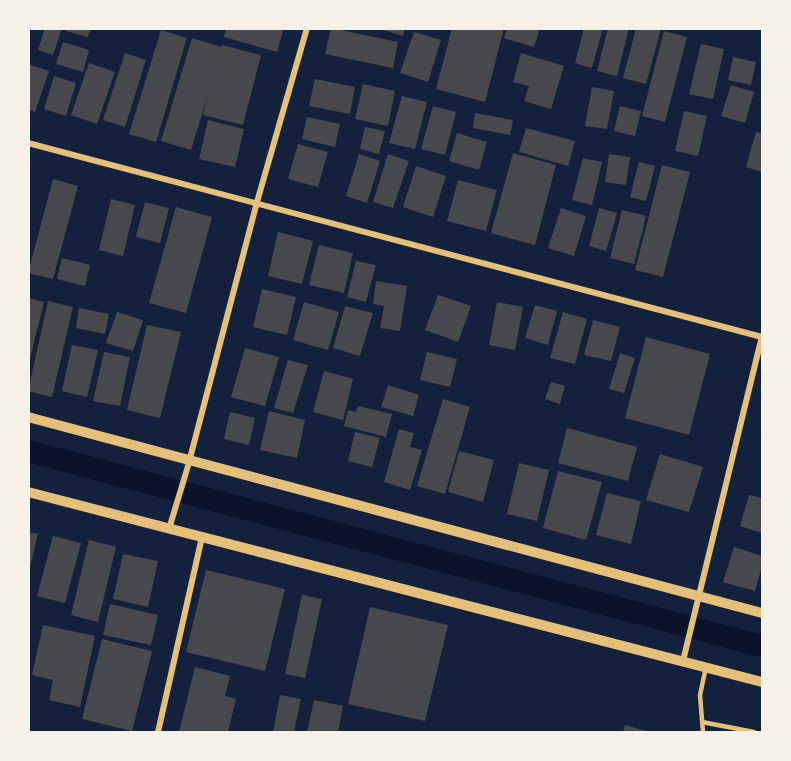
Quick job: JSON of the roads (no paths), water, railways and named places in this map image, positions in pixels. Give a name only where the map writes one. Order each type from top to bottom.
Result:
[{"type":"street","points":[[169,529],[189,463],[257,202],[307,28]]},
{"type":"street","points":[[28,143],[762,337],[683,661]]},
{"type":"street","points":[[28,417],[189,463],[762,613]]},
{"type":"street","points":[[28,492],[762,682]]},
{"type":"street","points":[[158,732],[202,537]]},
{"type":"lane","points":[[703,732],[700,695],[706,668]]},
{"type":"lane","points":[[702,722],[754,732]]},
{"type":"waterway","points":[[28,451],[762,646]]}]
